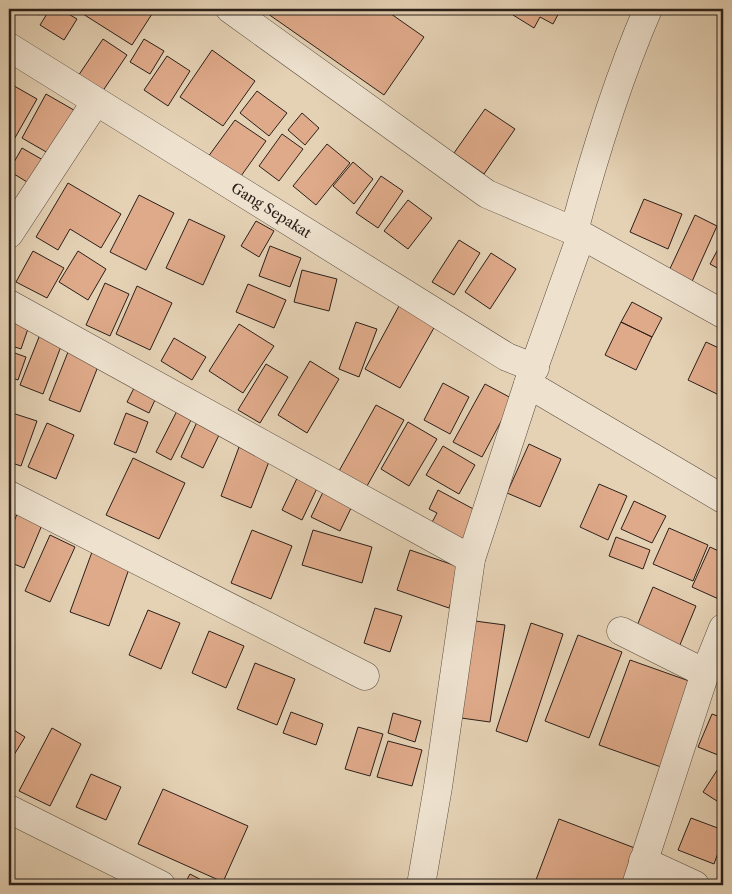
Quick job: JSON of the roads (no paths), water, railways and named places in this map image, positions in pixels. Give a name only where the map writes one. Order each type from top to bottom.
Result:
[{"type":"street","points":[[230,9],[487,194],[577,234],[723,314]]},
{"type":"street","points":[[421,885],[438,787],[471,559],[577,234],[591,168],[632,46],[648,9]]},
{"type":"street","name":"Gang Sepakat","points":[[9,48],[507,357],[531,376],[723,499]]},
{"type":"street","points":[[9,234],[95,103]]},
{"type":"street","points":[[9,304],[471,559]]},
{"type":"street","points":[[9,495],[365,676]]},
{"type":"street","points":[[695,885],[640,873],[704,673],[723,628]]},
{"type":"street","points":[[620,631],[704,673]]},
{"type":"street","points":[[9,809],[161,885]]}]
